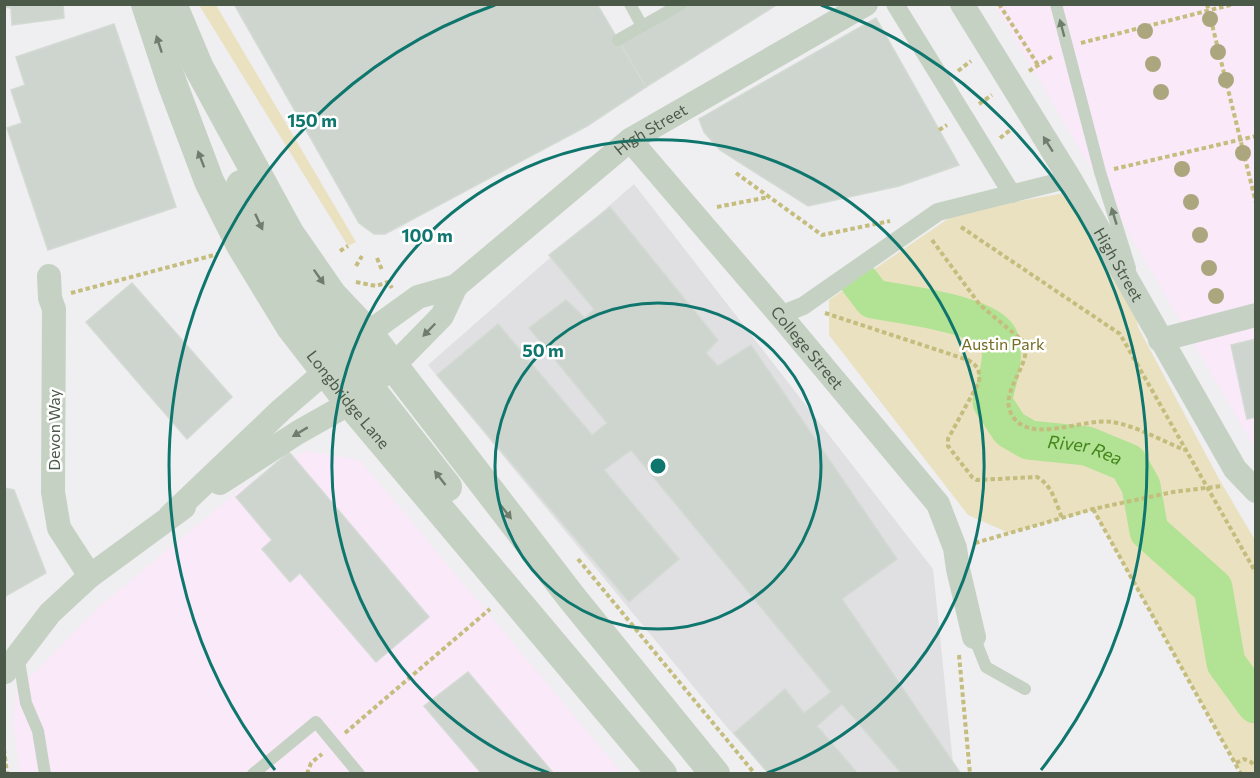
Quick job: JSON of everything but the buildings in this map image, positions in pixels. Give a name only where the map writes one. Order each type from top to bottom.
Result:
[{"type":"street","name":"Longbridge Lane","points":[[146,4],[171,83],[209,181],[241,245],[291,327],[336,363]]},
{"type":"street","name":"High Street","points":[[336,363],[368,333],[418,297],[456,286],[630,141],[866,4]]},
{"type":"street","points":[[896,4],[1012,194]]},
{"type":"street","name":"High Street","points":[[962,4],[1070,179],[1234,469],[1251,486]]},
{"type":"street","name":"Longbridge Lane","points":[[173,9],[190,73],[267,240],[336,363]]},
{"type":"street","name":"Longbridge Lane","points":[[173,9],[199,68],[289,233],[332,295],[368,333],[572,598],[715,774]]},
{"type":"street","name":"College Street","points":[[630,141],[780,315],[938,504],[955,548],[967,645]]},
{"type":"street","points":[[780,315],[803,306],[938,212],[1070,179]]},
{"type":"street","name":"High Street","points":[[359,394],[393,366],[442,316],[456,286]]},
{"type":"street","name":"Devon Way","points":[[49,287],[54,309],[53,492],[59,528],[90,576]]},
{"type":"street","points":[[1160,340],[1256,315]]},
{"type":"street","points":[[11,663],[50,613],[90,576],[170,516],[359,394],[368,333]]},
{"type":"street","points":[[170,516],[281,410],[336,363],[359,394]]},
{"type":"street","name":"Longbridge Lane","points":[[359,394],[509,593],[662,774]]},
{"type":"street","name":"Longbridge Lane","points":[[359,394],[614,701],[637,744]]},
{"type":"street","name":"Longbridge Lane","points":[[572,598],[693,774]]},
{"type":"lane","points":[[630,4],[642,26]]},
{"type":"lane","points":[[618,40],[681,4]]},
{"type":"lane","name":"High Street","points":[[1056,4],[1100,172],[1144,312]]},
{"type":"lane","points":[[967,645],[986,667],[1025,689]]},
{"type":"lane","points":[[11,663],[24,681],[26,703],[38,731],[45,774]]},
{"type":"lane","points":[[253,774],[316,722],[359,774]]},
{"type":"path","points":[[999,4],[1038,65]]},
{"type":"path","points":[[1207,4],[1256,203]]},
{"type":"path","points":[[943,82],[989,49]]},
{"type":"path","points":[[985,149],[1031,116]]},
{"type":"path","points":[[1100,172],[1256,136]]},
{"type":"path","points":[[736,173],[822,235],[916,216],[980,305],[1026,346],[1008,403],[1010,412],[1023,426],[1033,430],[1043,430],[1090,422],[1110,422],[1125,425],[1186,451]]},
{"type":"path","points":[[723,206],[770,197]]},
{"type":"path","points":[[938,212],[1120,334],[1256,573]]},
{"type":"path","points":[[49,287],[220,253],[241,245]]},
{"type":"path","points":[[340,251],[348,246]]},
{"type":"path","points":[[356,266],[362,256]]},
{"type":"path","points":[[377,258],[382,270]]},
{"type":"path","points":[[349,278],[362,284],[376,286],[388,282],[396,293]]},
{"type":"path","points":[[803,306],[968,360],[976,365],[980,372],[979,382],[948,439],[948,446],[972,477],[977,480],[1036,477],[1044,481],[1051,490],[1062,518]]},
{"type":"path","points":[[955,548],[1093,509],[1173,492],[1251,486]]},
{"type":"path","points":[[1093,509],[1241,774]]},
{"type":"path","points":[[576,557],[755,774]]},
{"type":"path","points":[[307,774],[311,763],[509,593]]},
{"type":"path","points":[[967,645],[970,774]]},
{"type":"path","points":[[4,749],[7,774]]},
{"type":"path","points":[[1236,763],[1244,759],[1256,767]]},
{"type":"shaded area","points":[[995,5],[1255,5],[1255,448]]},
{"type":"shaded area","points":[[634,184],[933,569],[954,773],[768,773],[726,726],[428,365]]},
{"type":"shaded area","points":[[305,451],[360,460],[622,773],[20,773],[13,722],[16,691],[100,606],[244,486]]},
{"type":"green space","points":[[199,5],[216,5],[356,242],[348,246]]},
{"type":"green space","name":"Austin Park","points":[[1070,192],[1134,305],[1138,327],[1219,479],[1255,540],[1255,773],[1241,773],[1093,510],[1009,533],[968,515],[829,335],[829,300],[958,212]]},
{"type":"waterway","name":"River Rea","points":[[860,282],[873,299],[962,317],[992,331],[999,339],[1001,346],[1000,370],[992,402],[1010,429],[1029,440],[1087,446],[1128,463],[1141,486],[1149,531],[1213,588],[1226,663],[1256,704]]}]
